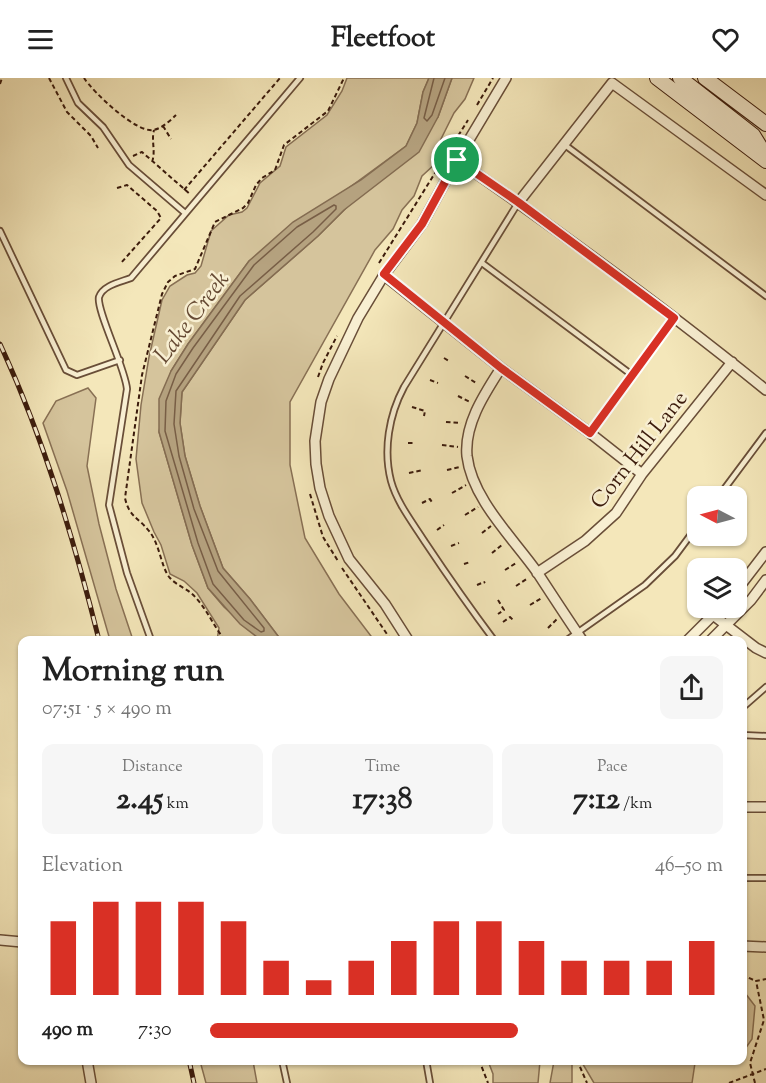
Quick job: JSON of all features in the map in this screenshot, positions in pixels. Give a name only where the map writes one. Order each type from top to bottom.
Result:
[{"type":"main road","points":[[657,78],[766,160]]},
{"type":"main road","points":[[680,78],[753,135],[766,156]]},
{"type":"main road","points":[[705,78],[766,124]]},
{"type":"street","points":[[405,636],[385,604],[349,559],[329,516],[320,488],[316,464],[315,441],[321,402],[328,379],[358,318],[384,274],[422,224],[506,78]]},
{"type":"street","points":[[518,202],[612,83],[766,195]]},
{"type":"street","points":[[457,160],[518,202],[674,318],[766,390]]},
{"type":"street","points":[[384,274],[501,368],[642,474]]},
{"type":"street","name":"Corn Hill Lane","points":[[537,573],[585,541],[616,513],[642,474],[732,362]]},
{"type":"street","points":[[501,368],[476,411],[467,454],[479,493],[579,636]]},
{"type":"street","points":[[747,577],[766,552]]},
{"type":"street","points":[[715,636],[751,600],[766,580]]},
{"type":"street","points":[[692,636],[710,618]]},
{"type":"street","points":[[722,618],[741,636]]},
{"type":"street","points":[[747,641],[766,653]]},
{"type":"street","points":[[747,807],[766,807]]},
{"type":"street","points":[[0,940],[18,942]]},
{"type":"street","points":[[747,946],[766,947]]},
{"type":"street","points":[[88,1065],[91,1083]]},
{"type":"lane","points":[[66,78],[78,103],[103,127],[129,165],[185,213]]},
{"type":"lane","points":[[150,636],[127,573],[109,505],[127,389],[126,377],[100,310],[99,297],[107,287],[131,278],[300,78]]},
{"type":"lane","points":[[565,145],[766,296]]},
{"type":"lane","points":[[491,636],[405,512],[392,482],[388,440],[393,414],[404,387],[430,343],[445,324],[518,202]]},
{"type":"lane","points":[[0,231],[66,370],[77,375],[120,360]]},
{"type":"lane","points":[[482,262],[632,375]]},
{"type":"lane","points":[[590,433],[674,318]]},
{"type":"lane","points":[[726,486],[766,433]]},
{"type":"lane","points":[[581,636],[655,577],[687,540]]},
{"type":"lane","points":[[747,704],[766,687]]},
{"type":"lane","points":[[747,735],[766,736]]},
{"type":"lane","points":[[747,878],[766,878]]},
{"type":"lane","points":[[283,1065],[287,1083]]},
{"type":"lane","points":[[427,1065],[430,1083]]},
{"type":"path","points":[[0,84],[2,78]]},
{"type":"path","points":[[49,78],[67,112],[91,135],[98,148]]},
{"type":"path","points":[[84,78],[120,116],[146,129],[154,130],[170,122],[176,115]]},
{"type":"path","points":[[184,190],[280,78]]},
{"type":"path","points":[[221,636],[214,628],[197,598],[169,578],[157,543],[149,530],[128,510],[125,498],[142,375],[162,294],[168,282],[175,276],[195,269],[214,222],[243,208],[248,203],[256,184],[275,170],[284,145],[327,111],[345,78]]},
{"type":"path","points":[[474,109],[493,78]]},
{"type":"path","points":[[380,262],[468,119]]},
{"type":"path","points":[[163,125],[171,139]]},
{"type":"path","points":[[152,162],[154,130]]},
{"type":"path","points":[[133,156],[142,152],[192,197]]},
{"type":"path","points":[[117,189],[127,185],[157,211],[161,218],[122,263]]},
{"type":"path","points":[[316,383],[323,363],[339,333]]},
{"type":"path","points":[[444,358],[449,361]]},
{"type":"path","points":[[465,376],[476,383]]},
{"type":"path","points":[[430,380],[438,383]]},
{"type":"path","points":[[458,396],[470,402]]},
{"type":"path","points":[[412,407],[425,411],[424,416]]},
{"type":"path","points":[[446,422],[461,423]]},
{"type":"path","points":[[408,442],[414,443]]},
{"type":"path","points":[[442,445],[458,447]]},
{"type":"path","points":[[447,470],[460,467]]},
{"type":"path","points":[[409,473],[423,470]]},
{"type":"path","points":[[452,492],[466,486]]},
{"type":"path","points":[[310,494],[323,537],[388,636]]},
{"type":"path","points":[[422,503],[430,499],[433,504]]},
{"type":"path","points":[[465,515],[478,507]]},
{"type":"path","points":[[437,531],[444,525]]},
{"type":"path","points":[[482,533],[491,526]]},
{"type":"path","points":[[450,546],[459,543]]},
{"type":"path","points":[[492,553],[503,544]]},
{"type":"path","points":[[464,564],[470,562]]},
{"type":"path","points":[[505,570],[516,563]]},
{"type":"path","points":[[516,585],[528,578]]},
{"type":"path","points":[[477,585],[485,583]]},
{"type":"path","points":[[530,604],[542,598]]},
{"type":"path","points":[[498,600],[504,610],[498,614]]},
{"type":"path","points":[[503,622],[510,617],[514,621]]},
{"type":"path","points":[[548,628],[557,619]]},
{"type":"path","points":[[747,977],[756,981],[766,980]]},
{"type":"path","points":[[755,1083],[750,1063],[764,1020],[756,981]]},
{"type":"path","points":[[481,1065],[488,1083]]},
{"type":"path","points":[[579,1065],[587,1083]]},
{"type":"path","points":[[729,1083],[766,1069]]},
{"type":"shaded area","points":[[347,78],[429,78],[423,92],[417,123],[406,146],[249,261],[171,371],[159,432],[192,545],[208,588],[224,607],[257,636],[218,636],[219,628],[197,593],[184,581],[170,574],[161,545],[142,503],[136,459],[141,405],[162,300],[170,286],[187,275],[195,273],[201,266],[211,231],[229,215],[242,212],[247,208],[260,183],[280,166],[286,147],[327,115]]},
{"type":"shaded area","points":[[452,78],[474,78],[465,99],[454,113],[441,139],[441,154],[435,164],[422,176],[414,196],[402,210],[393,229],[375,250],[290,402],[290,465],[305,538],[339,594],[371,636],[278,636],[223,568],[200,506],[185,456],[180,423],[182,392],[245,300],[318,236],[438,117]]},
{"type":"shaded area","points":[[88,388],[96,398],[87,466],[116,589],[132,636],[109,636],[67,491],[43,423],[56,401]]},
{"type":"shaded area","points":[[747,996],[755,1006],[752,1039],[747,1046]]},
{"type":"shaded area","points":[[201,1065],[254,1065],[257,1083],[206,1083]]},
{"type":"shaded area","points":[[490,1065],[540,1065],[538,1083],[493,1083]]},
{"type":"shaded area","points":[[553,1065],[572,1065],[572,1083],[550,1083]]},
{"type":"shaded area","points":[[583,1065],[695,1065],[692,1083],[594,1083]]},
{"type":"water","points":[[429,78],[452,78],[438,117],[419,152],[344,210],[245,300],[182,392],[180,423],[185,456],[200,506],[223,568],[278,636],[256,636],[240,624],[208,588],[192,545],[159,432],[159,399],[171,371],[188,344],[249,261],[293,222],[361,180],[406,146],[417,123],[423,92]]},
{"type":"railway","points":[[0,344],[31,416],[57,490],[98,636]]},
{"type":"railway","points":[[190,1065],[194,1083]]},
{"type":"route","points":[[457,160],[518,202],[674,318],[590,433],[501,368],[384,274],[422,224],[457,160]]},
{"type":"water label","name":"Lake Creek","points":[[191,317]]}]
